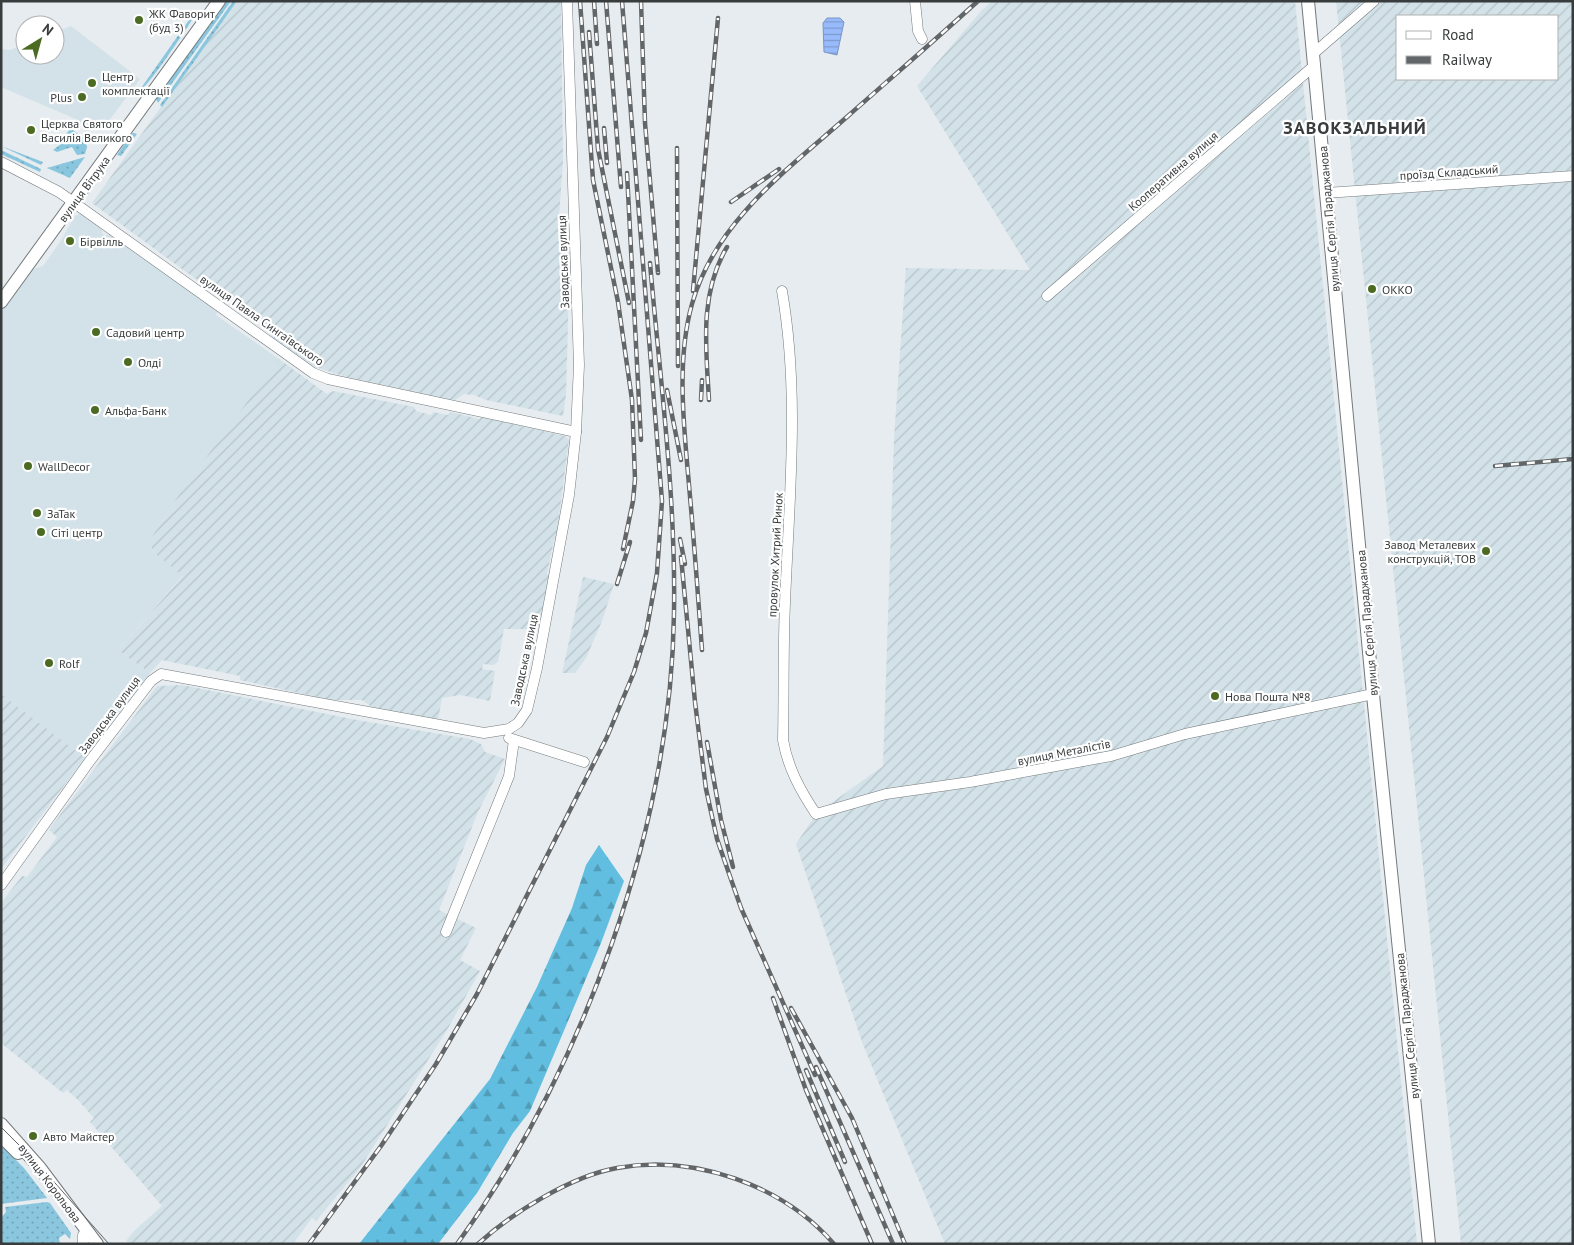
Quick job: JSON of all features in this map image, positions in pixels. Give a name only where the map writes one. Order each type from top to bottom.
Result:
[{"type":"main road","name":"вулиця Вітрука","points":[[1,302],[212,1]]},
{"type":"main road","name":"вулиця Вітрука","points":[[1,294],[219,1]]},
{"type":"main road","name":"вулиця Сергія Параджанова","points":[[1308,1],[1315,59],[1373,694],[1429,1244]]},
{"type":"main road","name":"вулиця Корольова","points":[[1,1124],[40,1168],[97,1244]]},
{"type":"main road","name":"вулиця Корольова","points":[[1,1136],[40,1177],[84,1241]]},
{"type":"main road","points":[[73,1214],[84,1241]]},
{"type":"street","name":"Заводська вулиця","points":[[1,885],[150,681],[161,674],[484,734],[504,731],[518,723],[525,715],[537,668],[569,495],[576,432],[579,365],[568,1]]},
{"type":"street","points":[[915,1],[918,30],[922,39]]},
{"type":"street","name":"Кооперативна вулиця","points":[[1047,296],[1315,59],[1374,1]]},
{"type":"street","name":"вулиця Павла Сингаївського","points":[[1,162],[49,186],[72,201],[313,373],[328,379],[411,398],[576,432]]},
{"type":"street","name":"проїзд Складський","points":[[1326,194],[1573,176]]},
{"type":"street","name":"провулок Хитрий Ринок","points":[[782,291],[790,332],[792,476],[785,604],[784,740],[787,762],[804,796],[816,814]]},
{"type":"street","name":"вулиця Металістів","points":[[816,814],[886,794],[970,782],[1112,756],[1185,734],[1373,694]]},
{"type":"street","points":[[504,731],[510,739],[584,762]]},
{"type":"street","points":[[446,932],[509,776],[514,740]]},
{"type":"shaded area","points":[[226,1],[231,1],[158,103],[156,99]]},
{"type":"shaded area","points":[[233,1],[237,1],[162,107],[160,105]]},
{"type":"shaded area","points":[[237,1],[561,1],[563,161],[558,231],[572,236],[575,286],[569,286],[566,395],[563,416],[486,400],[474,395],[464,394],[455,400],[447,399],[346,377],[316,367],[271,338],[270,328],[193,277],[92,203]]},
{"type":"shaded area","points":[[992,1],[1295,1],[1417,1244],[945,1244],[862,1042],[796,844],[816,814],[883,766],[894,439],[906,268],[1030,270],[917,86],[982,10]]},
{"type":"shaded area","points":[[1336,1],[1573,1],[1573,1244],[1461,1244]]},
{"type":"shaded area","points":[[194,13],[194,17],[167,57],[139,91]]},
{"type":"shaded area","points":[[827,18],[840,18],[844,22],[837,55],[824,52],[823,23]]},
{"type":"shaded area","points":[[71,26],[140,79],[102,130],[92,125],[86,132],[78,120],[1,87],[1,49],[10,50],[15,48],[15,65],[65,65],[65,28]]},
{"type":"shaded area","points":[[70,128],[85,139],[87,147],[85,154],[77,155],[72,147],[57,152],[53,150],[61,144]]},
{"type":"shaded area","points":[[131,134],[137,134],[121,156],[117,155]]},
{"type":"shaded area","points":[[1,146],[43,162],[41,165]]},
{"type":"shaded area","points":[[1,150],[41,169],[40,172],[1,154]]},
{"type":"shaded area","points":[[85,157],[70,178],[47,168]]},
{"type":"shaded area","points":[[82,213],[102,229],[102,233],[105,236],[110,234],[218,311],[216,315],[279,359],[150,540],[153,552],[183,575],[118,650],[150,673],[87,760],[1,694],[1,312],[33,269],[43,266],[75,216]]},
{"type":"shaded area","points":[[279,359],[327,394],[333,391],[414,407],[416,411],[431,415],[433,412],[448,415],[451,412],[479,419],[482,417],[565,436],[569,440],[556,540],[554,540],[547,574],[552,575],[541,631],[504,629],[498,662],[493,665],[483,664],[482,669],[495,671],[490,701],[460,695],[442,698],[438,720],[372,707],[362,700],[332,700],[240,680],[240,676],[162,660],[150,673],[118,650],[183,576],[153,552],[150,540],[182,490]]},
{"type":"shaded area","points":[[583,577],[614,584],[602,621],[586,658],[575,673],[562,673]]},
{"type":"shaded area","points":[[182,685],[357,720],[470,739],[481,744],[485,752],[505,759],[478,812],[439,910],[476,928],[460,960],[480,971],[447,1030],[360,1168],[316,1221],[312,1218],[293,1244],[130,1244],[126,1241],[134,1231],[162,1206],[90,1122],[94,1118],[78,1100],[67,1090],[63,1093],[1,1043],[1,903],[22,876],[27,877],[57,837],[49,830],[157,686]]},
{"type":"shaded area","points":[[1,694],[85,758],[1,869]]},
{"type":"shaded area","points":[[1,1145],[24,1168],[47,1198],[1,1204]]},
{"type":"shaded area","points":[[50,1203],[71,1233],[70,1239],[65,1234],[59,1238],[60,1244],[1,1244],[1,1218],[6,1212],[5,1207]]},
{"type":"green space","points":[[599,845],[624,881],[601,943],[530,1111],[513,1133],[477,1193],[438,1244],[359,1244],[490,1079],[537,987],[572,908],[586,865]]},
{"type":"tram line","points":[[1,1127],[40,1166],[109,1244]]},
{"type":"railway","points":[[580,1],[593,180],[618,302],[632,400],[635,479],[633,501],[623,549]]},
{"type":"railway","points":[[594,1],[597,44]]},
{"type":"railway","points":[[606,1],[621,187]]},
{"type":"railway","points":[[309,1244],[381,1146],[436,1064],[477,994],[607,737],[634,672],[646,633],[657,573],[662,501],[622,1]]},
{"type":"railway","points":[[641,1],[645,123],[658,273]]},
{"type":"railway","points":[[702,650],[685,440],[683,371],[687,326],[692,304],[703,275],[718,247],[736,222],[778,177],[978,1]]},
{"type":"railway","points":[[693,291],[718,18]]},
{"type":"railway","points":[[589,32],[598,149],[629,303]]},
{"type":"railway","points":[[604,128],[607,163]]},
{"type":"railway","points":[[677,148],[678,366]]},
{"type":"railway","points":[[731,202],[779,169]]},
{"type":"railway","points":[[627,173],[641,440]]},
{"type":"railway","points":[[709,400],[706,341],[708,302],[718,265],[727,247]]},
{"type":"railway","points":[[457,1244],[502,1176],[544,1102],[580,1025],[612,944],[637,862],[657,778],[669,695],[674,613],[674,569],[670,481],[650,263]]},
{"type":"railway","points":[[701,400],[702,380]]},
{"type":"railway","points":[[667,390],[681,460]]},
{"type":"railway","points":[[1495,466],[1573,459]]},
{"type":"railway","points":[[680,539],[685,564]]},
{"type":"railway","points":[[617,584],[630,542]]},
{"type":"railway","points":[[681,557],[695,702],[706,789],[717,839],[741,908],[815,1075]]},
{"type":"railway","points":[[707,742],[721,820],[733,867]]},
{"type":"railway","points":[[773,998],[806,1090],[872,1244]]},
{"type":"railway","points":[[791,1008],[852,1118],[905,1244]]},
{"type":"railway","points":[[816,1067],[893,1244]]},
{"type":"railway","points":[[806,1070],[845,1162]]},
{"type":"railway","points":[[478,1244],[525,1208],[562,1187],[599,1172],[646,1165],[706,1170],[763,1190],[789,1205],[813,1223],[834,1244]]},
{"type":"place","name":"ЖК Фаворит (буд 3)","points":[[139,20]]},
{"type":"place","name":"Центр комплектації","points":[[92,83]]},
{"type":"place","name":"Plus","points":[[82,97]]},
{"type":"place","name":"Церква Святого Василія Великого","points":[[31,130]]},
{"type":"place","name":"Бірвілль","points":[[70,241]]},
{"type":"place","name":"ОККО","points":[[1372,289]]},
{"type":"place","name":"Садовий центр","points":[[96,332]]},
{"type":"place","name":"Олді","points":[[128,362]]},
{"type":"place","name":"Альфа-Банк","points":[[95,410]]},
{"type":"place","name":"WallDecor","points":[[28,466]]},
{"type":"place","name":"ЗаТак","points":[[37,513]]},
{"type":"place","name":"Сіті центр","points":[[41,532]]},
{"type":"place","name":"Завод Металевих конструкцій, ТОВ","points":[[1486,551]]},
{"type":"place","name":"Rolf","points":[[49,663]]},
{"type":"place","name":"Нова Пошта №8","points":[[1215,696]]},
{"type":"place","name":"Авто Майстер","points":[[33,1136]]},
{"type":"district","name":"ЗАВОКЗАЛЬНИЙ","points":[[1355,127]]}]
